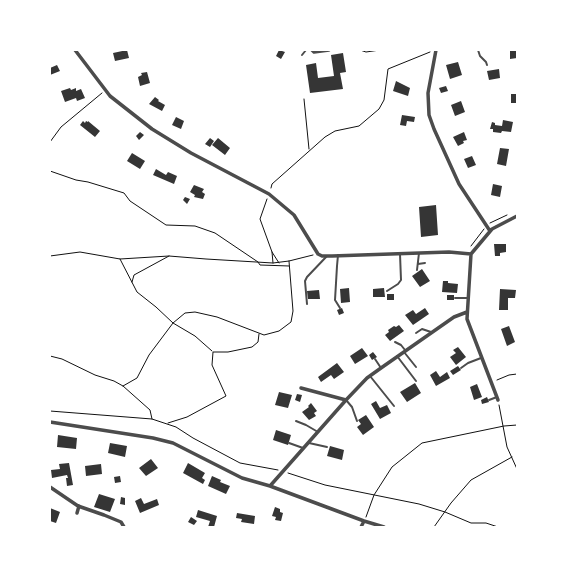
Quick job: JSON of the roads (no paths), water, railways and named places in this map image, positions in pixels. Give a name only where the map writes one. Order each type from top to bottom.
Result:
[{"type":"street","points":[[75,50],[79,52],[110,96],[152,129],[169,140],[269,194],[294,215],[318,254],[327,256],[449,252],[471,254]]},
{"type":"street","points":[[312,50],[314,52],[329,50]]},
{"type":"street","points":[[437,50],[428,93],[430,115],[434,129],[459,184],[490,231]]},
{"type":"street","points":[[498,399],[467,319],[471,254],[490,231],[517,216]]},
{"type":"street","points":[[270,486],[346,400],[370,376],[431,332],[454,317],[467,312]]},
{"type":"street","points":[[301,388],[346,400]]},
{"type":"street","points":[[50,422],[153,438],[173,443],[242,478],[270,486],[384,527]]},
{"type":"street","points":[[50,487],[79,506],[104,514],[121,522],[124,527]]},
{"type":"street","points":[[76,513],[79,506]]},
{"type":"street","points":[[361,527],[364,521]]},
{"type":"lane","points":[[302,55],[306,50]]},
{"type":"lane","points":[[478,50],[480,56],[486,62],[486,65]]},
{"type":"lane","points":[[387,291],[402,280],[400,253]]},
{"type":"lane","points":[[417,270],[419,253]]},
{"type":"lane","points":[[338,255],[335,300],[340,308]]},
{"type":"lane","points":[[307,304],[304,285],[306,277],[327,256]]},
{"type":"lane","points":[[418,264],[425,263]]},
{"type":"lane","points":[[455,298],[469,298]]},
{"type":"lane","points":[[416,333],[422,329],[431,332]]},
{"type":"lane","points":[[395,342],[400,345],[416,367]]},
{"type":"lane","points":[[397,356],[416,381]]},
{"type":"lane","points":[[460,368],[468,363],[482,358]]},
{"type":"lane","points":[[375,359],[381,368]]},
{"type":"lane","points":[[370,376],[394,406]]},
{"type":"lane","points":[[489,400],[498,399]]},
{"type":"lane","points":[[346,400],[352,407],[357,421]]},
{"type":"lane","points":[[296,421],[318,432]]},
{"type":"lane","points":[[289,443],[304,448]]},
{"type":"lane","points":[[308,443],[327,447]]}]
